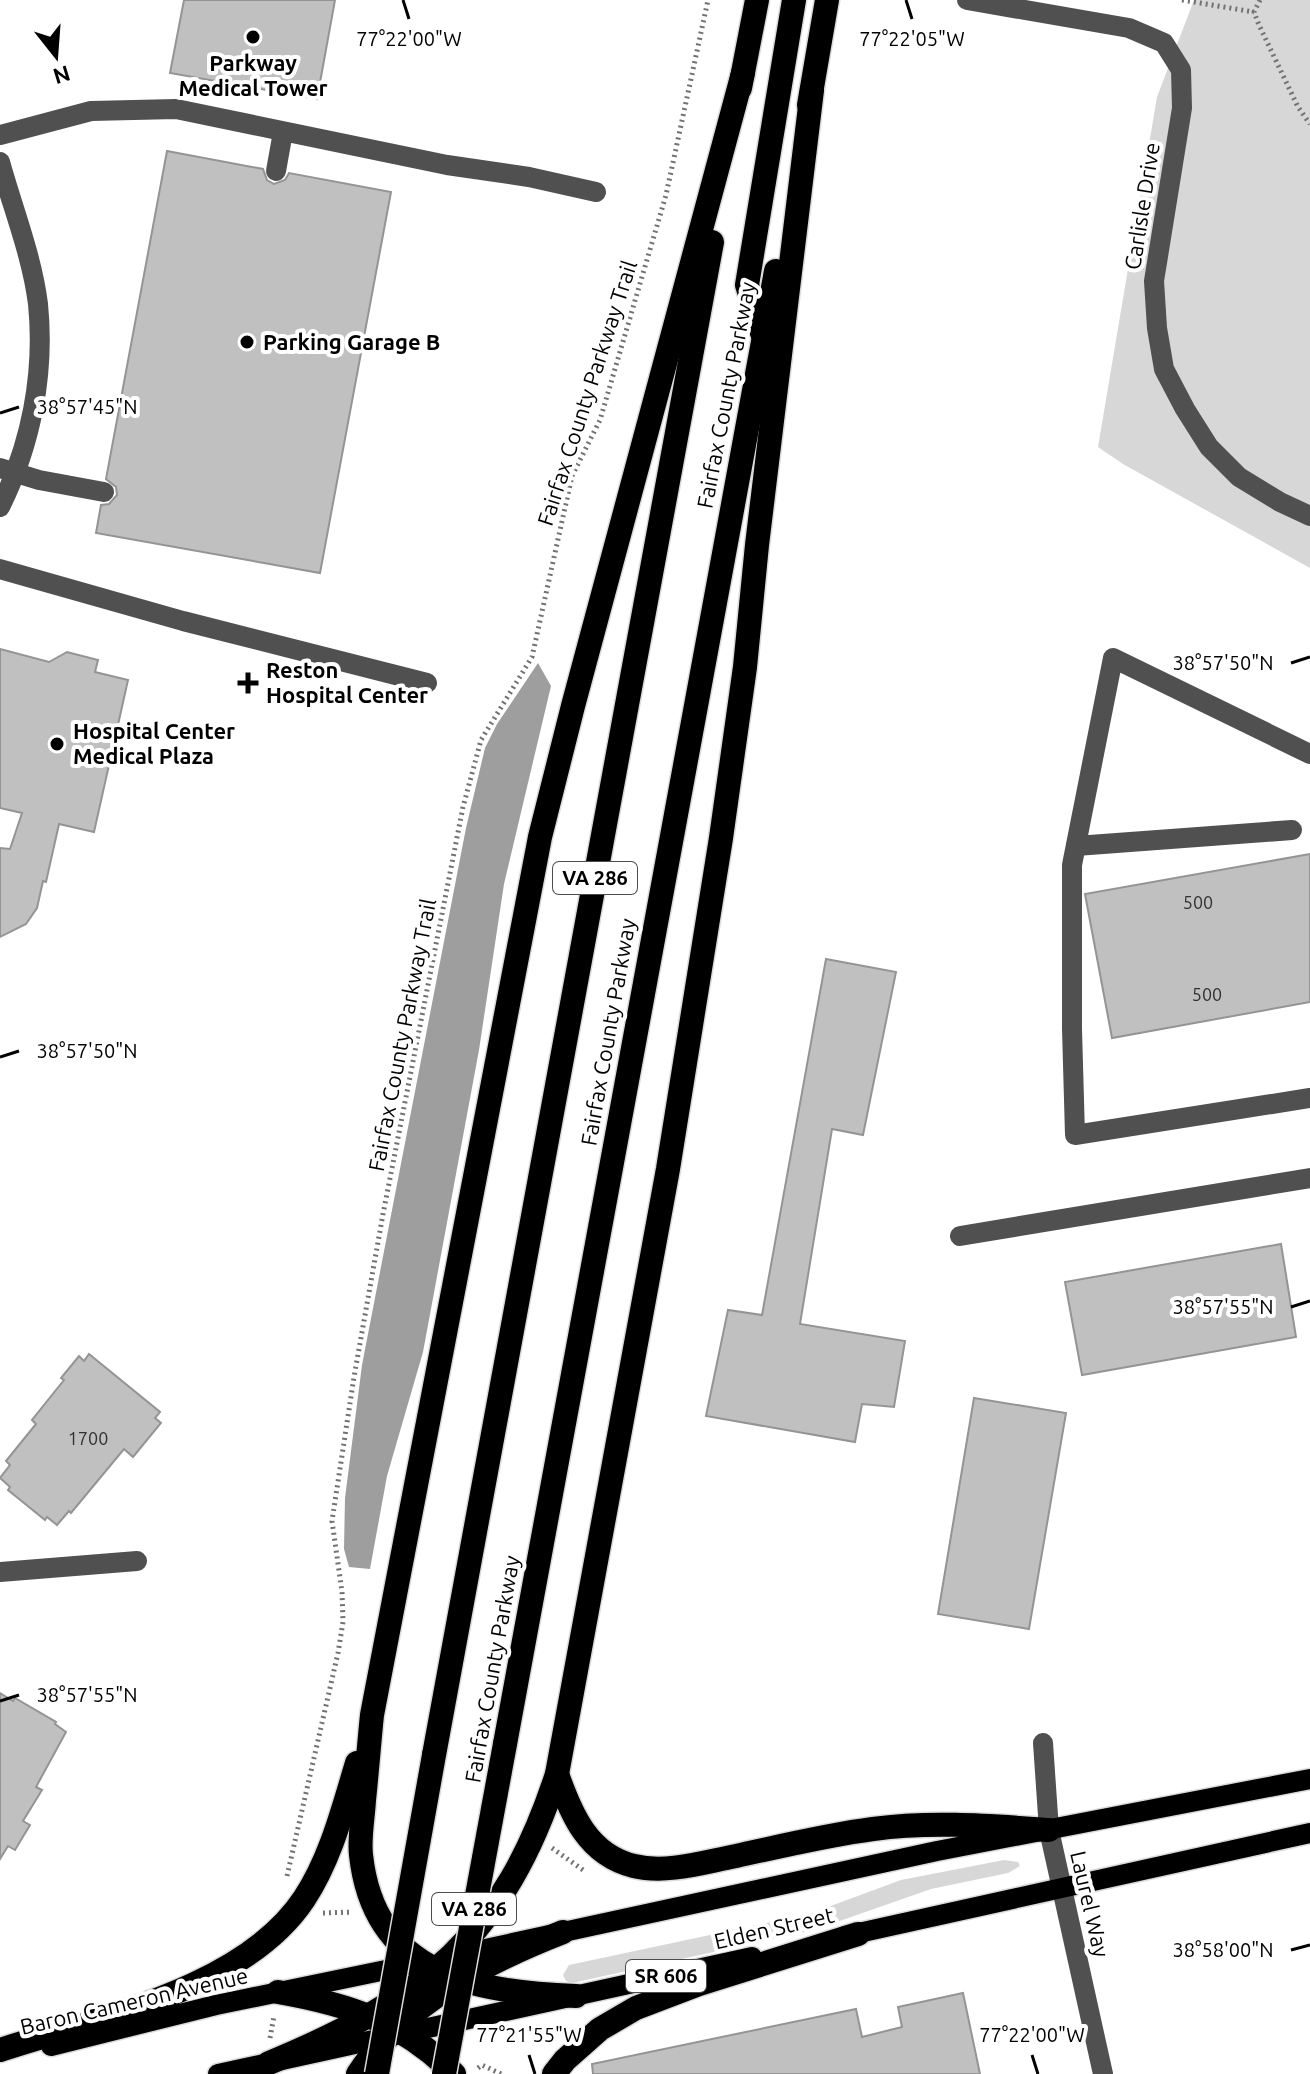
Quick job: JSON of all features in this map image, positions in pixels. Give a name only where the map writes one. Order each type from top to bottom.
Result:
[{"type":"highway","name":"Fairfax County Parkway","points":[[377,2074],[757,0]]},
{"type":"highway","points":[[763,335],[747,285],[794,0]]},
{"type":"highway","name":"Fairfax County Parkway","points":[[444,2074],[827,0]]},
{"type":"highway","points":[[0,2050],[199,1983],[231,1966],[313,1906],[372,1715],[540,837],[743,73]]},
{"type":"highway","points":[[261,2065],[317,2043],[398,1998],[471,1937],[514,1878],[545,1811],[557,1774],[668,1169],[721,838],[745,667],[812,90]]},
{"type":"highway","points":[[372,1715],[361,1853],[367,1885],[381,1923],[404,1950],[437,1963],[462,1981],[534,1995],[576,1996]]},
{"type":"highway","points":[[557,1774],[569,1810],[588,1838],[612,1858],[636,1867],[682,1867],[876,1828],[942,1824],[1049,1830]]},
{"type":"highway","points":[[358,2074],[371,2054],[462,1981],[511,1953],[563,1932]]},
{"type":"highway","points":[[554,2074],[600,2029],[636,2008],[699,1984],[858,1934]]},
{"type":"highway","points":[[278,1992],[321,1999],[368,2015],[396,2033],[422,2044],[454,2074]]},
{"type":"main road","name":"Elden Street","points":[[278,1992],[437,1963],[563,1932],[937,1851],[1310,1779]]},
{"type":"main road","name":"Elden Street","points":[[261,2065],[1310,1833]]},
{"type":"main road","name":"Baron Cameron Avenue","points":[[0,2058],[278,1992]]},
{"type":"main road","name":"SR 606","points":[[218,2074],[261,2065]]},
{"type":"street","name":"Carlisle Drive","points":[[967,0],[1129,28],[1164,43],[1181,70],[1182,108],[1154,281],[1164,369],[1209,447],[1239,477],[1310,516]]},
{"type":"street","points":[[0,135],[105,109],[176,109],[596,192]]},
{"type":"street","points":[[276,171],[283,132]]},
{"type":"street","points":[[0,162],[31,270],[38,303],[40,339],[37,385],[8,471],[0,507]]},
{"type":"street","points":[[8,471],[104,492]]},
{"type":"street","points":[[0,569],[183,621],[427,683]]},
{"type":"street","points":[[1310,754],[1113,658],[1072,865],[1075,1135],[1310,1098]]},
{"type":"street","points":[[1076,846],[1292,830]]},
{"type":"street","points":[[960,1236],[1310,1178]]},
{"type":"street","points":[[0,1572],[137,1561]]},
{"type":"street","name":"Laurel Way","points":[[1043,1743],[1049,1830],[1103,2074]]},
{"type":"path","name":"Fairfax County Parkway Trail","points":[[313,1906],[285,1886],[343,1622],[332,1521],[380,1229],[463,807],[481,740],[532,657],[572,476],[600,420],[666,195],[708,0]]},
{"type":"path","points":[[1182,0],[1254,12]]},
{"type":"path","points":[[1254,12],[1260,0]]},
{"type":"path","points":[[1254,12],[1298,107],[1310,124]]},
{"type":"path","points":[[551,1848],[584,1871]]},
{"type":"path","points":[[312,1924],[313,1906],[361,1912]]},
{"type":"path","points":[[261,2065],[278,1992]]},
{"type":"path","points":[[470,2073],[482,2065],[501,2074]]},
{"type":"shaded area","points":[[1194,0],[1310,0],[1310,568],[1098,447],[1157,97]]},
{"type":"shaded area","points":[[538,663],[551,686],[504,884],[479,1050],[423,1352],[387,1476],[370,1569],[349,1567],[344,1549],[345,1498],[362,1365],[466,828],[485,748],[497,724]]},
{"type":"shaded area","points":[[1004,1860],[1018,1862],[1020,1866],[1008,1873],[931,1889],[814,1930],[572,1983],[566,1981],[563,1975],[569,1965],[809,1914],[901,1880]]},
{"type":"building","name":"Parkway Medical Tower","points":[[184,0],[335,0],[317,99],[170,73]]},
{"type":"building","name":"Parking Garage B","points":[[167,151],[263,169],[267,180],[274,184],[285,180],[289,173],[391,192],[320,573],[96,533],[101,505],[109,504],[117,495],[116,487],[106,479]]},
{"type":"building","name":"Hospital Center Medical Plaza","points":[[0,649],[49,662],[67,652],[98,660],[95,672],[128,680],[94,832],[59,824],[37,908],[26,924],[0,937],[0,848],[10,849],[22,813],[0,808]]},
{"type":"building","points":[[1310,854],[1310,1002],[1112,1038],[1085,894]]},
{"type":"building","points":[[826,959],[896,972],[863,1135],[832,1129],[800,1324],[905,1341],[894,1407],[862,1404],[855,1442],[706,1416],[728,1310],[762,1315]]},
{"type":"building","points":[[1281,1244],[1296,1337],[1082,1375],[1065,1282]]},
{"type":"building","points":[[89,1354],[160,1412],[155,1418],[161,1423],[133,1457],[124,1449],[71,1513],[69,1511],[57,1525],[47,1517],[45,1520],[8,1490],[10,1487],[0,1478],[10,1465],[6,1461],[36,1424],[32,1420],[64,1380],[61,1378],[79,1356],[84,1361]]},
{"type":"building","points":[[974,1398],[1066,1413],[1029,1629],[938,1614]]},
{"type":"building","points":[[0,1693],[13,1701],[15,1698],[56,1722],[66,1732],[36,1787],[42,1790],[23,1821],[30,1825],[15,1850],[8,1846],[0,1859]]},
{"type":"building","points":[[963,1993],[980,2074],[593,2074],[592,2064],[856,2009],[862,2037],[902,2027],[898,2007]]},
{"type":"place","name":"Parkway Medical Tower","points":[[253,37]]},
{"type":"place","name":"Parking Garage B","points":[[247,342]]},
{"type":"place","name":"Reston Hospital Center","points":[[248,683]]},
{"type":"place","name":"Hospital Center Medical Plaza","points":[[57,744]]}]
